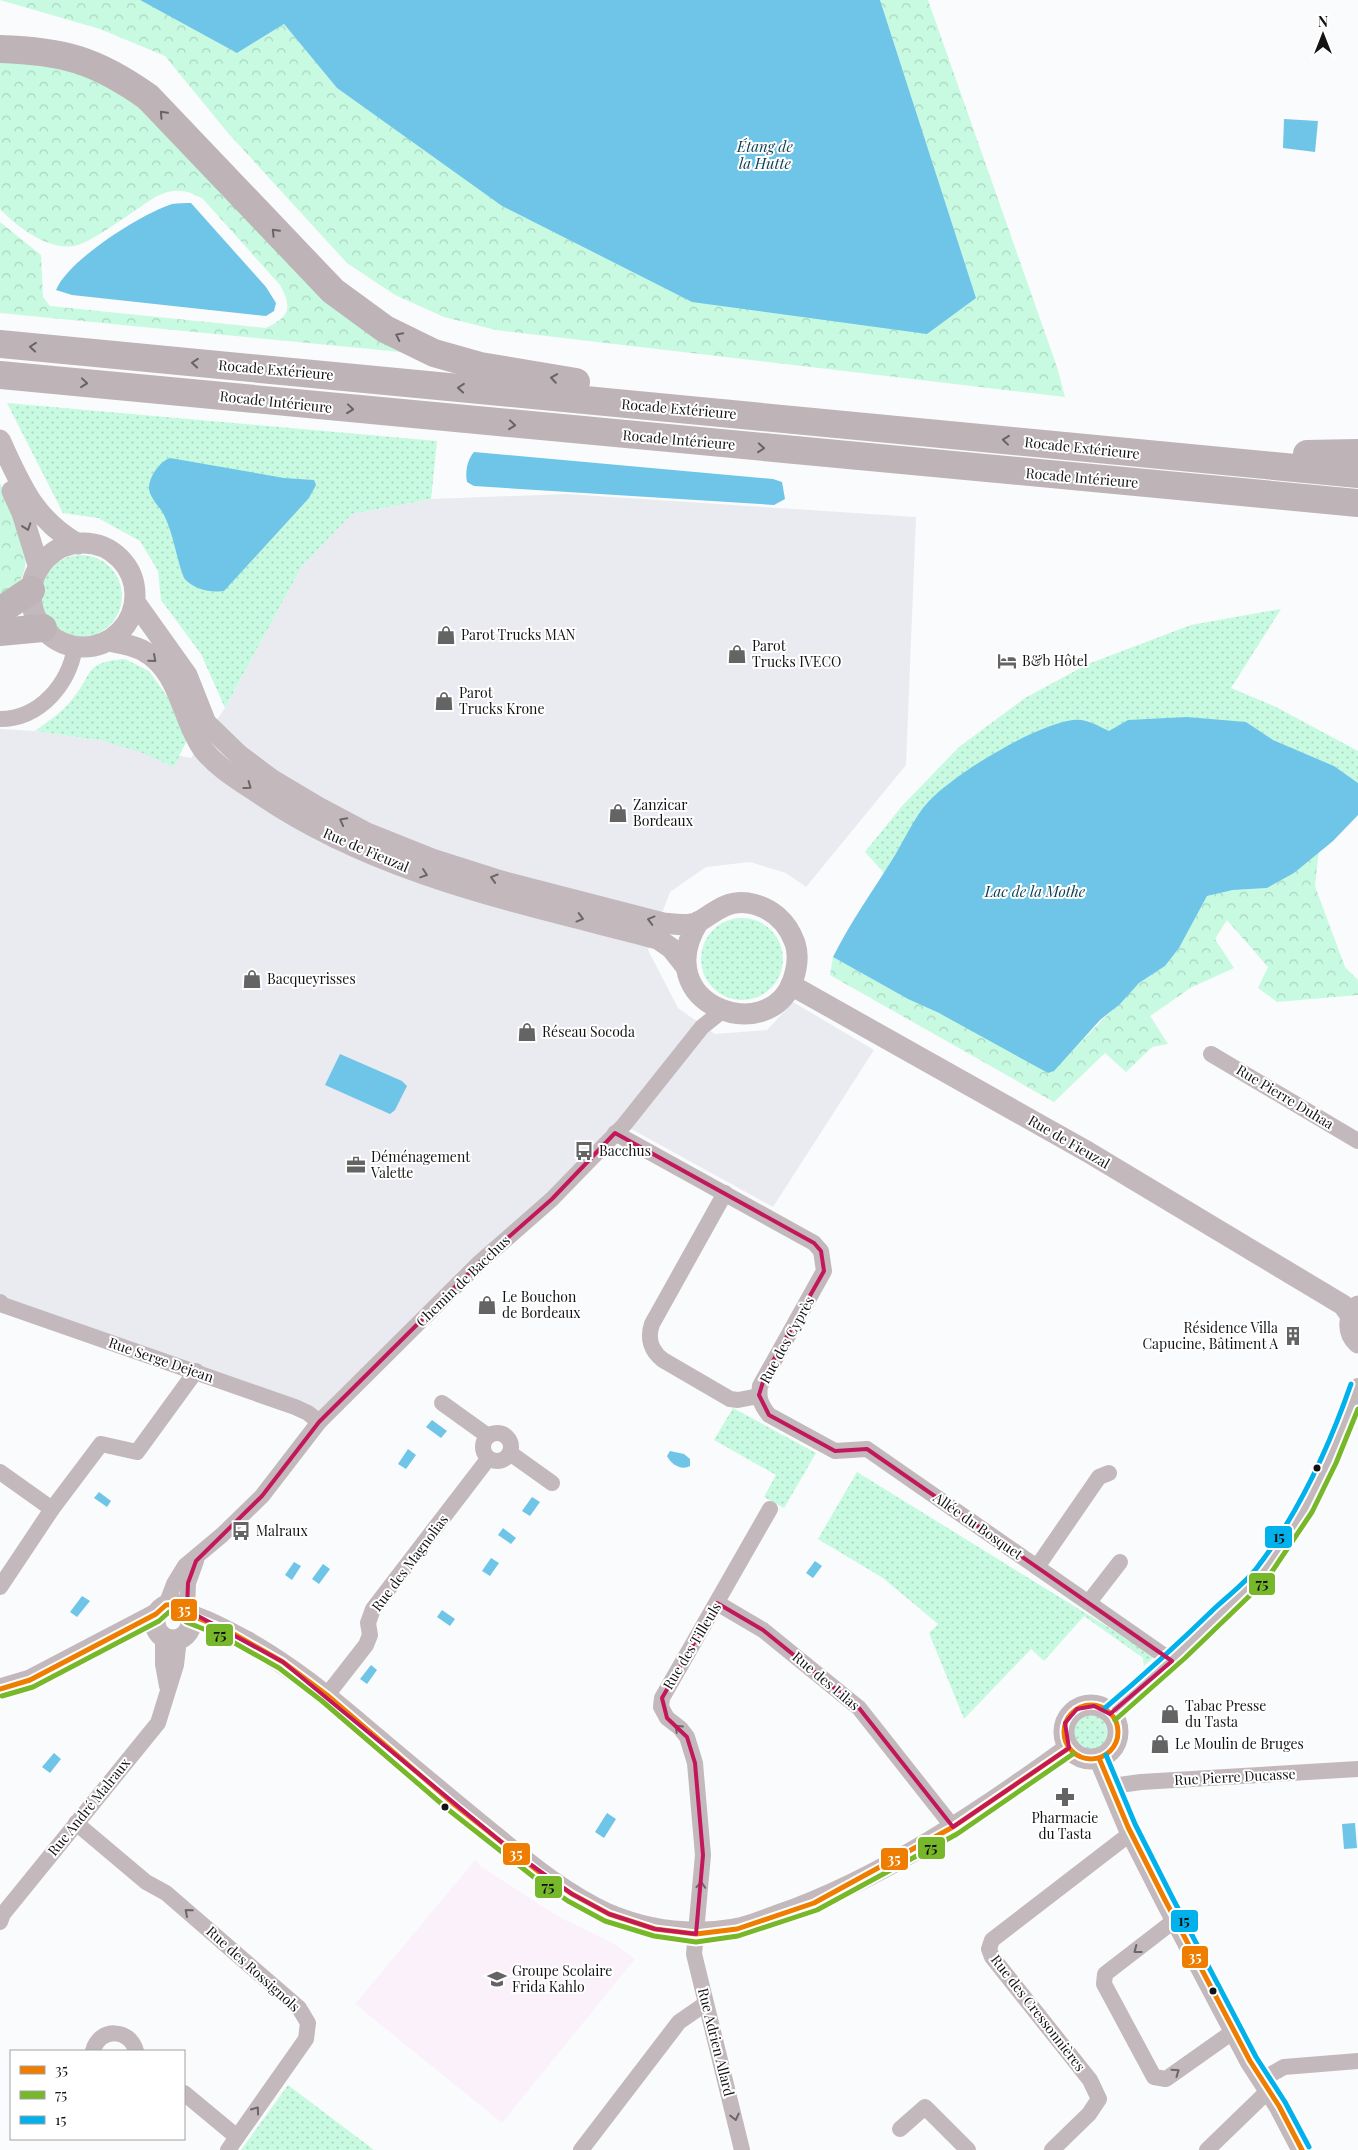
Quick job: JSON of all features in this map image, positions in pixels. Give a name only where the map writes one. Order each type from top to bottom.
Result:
[{"type":"highway","points":[[0,49],[31,50],[64,55],[95,64],[133,86],[148,97],[333,292],[385,329],[434,353],[480,366],[862,426]]},
{"type":"highway","name":"Rocade Extérieure","points":[[0,344],[1358,474]]},
{"type":"highway","name":"Rocade Intérieure","points":[[0,375],[1358,503]]},
{"type":"highway","points":[[0,392],[35,378]]},
{"type":"highway","points":[[1125,452],[1358,453]]},
{"type":"highway","points":[[0,611],[35,579]]},
{"type":"highway","points":[[0,632],[43,628]]},
{"type":"street","points":[[0,440],[23,489],[48,524],[78,544]]},
{"type":"street","points":[[0,466],[22,513],[35,579],[34,610],[43,628],[63,643],[75,647],[87,647],[109,641],[126,624],[135,602],[135,588],[131,575],[124,563],[115,554],[103,547],[78,544],[55,551],[35,579]]},
{"type":"street","name":"Rue de Fieuzal","points":[[135,602],[187,675],[206,722],[239,755],[272,779],[318,807],[367,833],[432,859],[501,881],[663,923],[677,925],[700,921]]},
{"type":"street","name":"Rue de Fieuzal","points":[[109,641],[141,649],[154,660],[174,682],[203,749],[223,768],[257,793],[306,823],[360,850],[424,874],[658,939],[671,948],[686,968]]},
{"type":"street","points":[[0,719],[20,716],[40,707],[51,697],[68,672],[75,647]]},
{"type":"street","name":"Rue de Fieuzal","points":[[746,903],[764,908],[780,917],[791,932],[797,949],[797,968],[791,985],[781,998],[768,1008],[753,1013],[737,1014],[722,1011],[709,1004],[698,994],[690,981],[686,968],[686,951],[690,935],[700,921],[718,908],[728,904],[746,903]]},
{"type":"street","name":"Rue de Fieuzal","points":[[791,985],[1088,1152],[1352,1308]]},
{"type":"street","name":"Chemin de Bacchus","points":[[173,1623],[174,1584],[185,1566],[262,1496],[319,1422],[479,1263],[552,1199],[615,1134],[702,1028],[722,1011]]},
{"type":"street","name":"Rue Pierre Duhaa","points":[[1211,1054],[1358,1141]]},
{"type":"street","name":"Rue des Cyprès","points":[[615,1134],[726,1194],[814,1243],[821,1251],[824,1271],[765,1375],[759,1396],[738,1400],[730,1399],[663,1360],[654,1351],[650,1341],[652,1324],[726,1194]]},
{"type":"street","name":"Rue Serge Dejean","points":[[0,1302],[3,1306],[196,1371],[298,1408],[319,1422]]},
{"type":"street","points":[[1352,1308],[1350,1328],[1358,1343]]},
{"type":"street","points":[[0,1587],[52,1509],[101,1444],[137,1452],[196,1371]]},
{"type":"street","points":[[1110,1714],[1172,1661],[1260,1575],[1288,1536],[1311,1499],[1345,1424],[1358,1386]]},
{"type":"street","name":"Allée du Bosquet","points":[[759,1396],[762,1406],[769,1415],[835,1451],[867,1449],[1172,1661]]},
{"type":"street","points":[[442,1402],[488,1436]]},
{"type":"street","points":[[496,1433],[504,1434],[511,1445],[510,1453],[500,1461],[488,1458],[482,1447],[488,1436],[496,1433]]},
{"type":"street","points":[[510,1453],[552,1483]]},
{"type":"street","name":"Rue des Magnolias","points":[[327,1695],[366,1645],[370,1635],[368,1622],[373,1609],[488,1458]]},
{"type":"street","points":[[0,1472],[52,1509]]},
{"type":"street","points":[[1037,1567],[1099,1477],[1109,1473]]},
{"type":"street","name":"Rue des Tilleuls","points":[[696,1934],[703,1855],[695,1763],[687,1737],[680,1728],[667,1718],[661,1707],[662,1698],[770,1508]]},
{"type":"street","points":[[1089,1602],[1120,1562]]},
{"type":"street","name":"Rue des Lilas","points":[[717,1603],[763,1630],[859,1708],[953,1827]]},
{"type":"street","points":[[0,1688],[30,1680],[102,1642],[173,1623],[214,1624],[283,1662],[327,1695],[456,1805],[539,1872],[572,1894],[609,1914],[655,1929],[696,1934],[737,1929],[814,1902],[862,1878],[953,1827],[1068,1748]]},
{"type":"street","name":"Rue André Malraux","points":[[0,1922],[3,1914],[158,1723],[167,1688],[163,1664],[173,1623]]},
{"type":"street","points":[[1094,1706],[1110,1714],[1117,1727],[1118,1735],[1112,1750],[1099,1758],[1082,1758],[1068,1748],[1065,1740],[1065,1723],[1077,1709],[1094,1706]]},
{"type":"street","points":[[1099,1758],[1131,1833],[1175,1920],[1234,2031],[1302,2150]]},
{"type":"street","name":"Rue Pierre Ducasse","points":[[1112,1786],[1141,1782],[1358,1769]]},
{"type":"street","name":"Rue des Rossignols","points":[[76,1823],[146,1882],[172,1898],[299,2008],[308,2023],[306,2039],[232,2143]]},
{"type":"street","name":"Rue des Cressonnières","points":[[1052,2150],[1089,2114],[1099,2099],[1090,2080],[992,1957],[990,1948],[992,1940],[1131,1833]]},
{"type":"street","points":[[1175,1920],[1105,1974],[1104,1984],[1154,2077],[1166,2079],[1234,2031]]},
{"type":"street","name":"Rue Adrien Allard","points":[[696,1934],[694,1954],[742,2150]]},
{"type":"street","points":[[581,2150],[679,2022],[705,2004]]},
{"type":"street","points":[[93,2050],[96,2042],[112,2033],[124,2035],[130,2039],[136,2050]]},
{"type":"street","points":[[1207,2150],[1265,2085],[1284,2067],[1358,2061]]},
{"type":"street","points":[[185,2094],[232,2143]]},
{"type":"street","points":[[900,2129],[925,2107],[968,2150]]},
{"type":"highlighted area","points":[[615,1133],[814,1243],[821,1251],[824,1271],[765,1375],[759,1395],[769,1415],[835,1451],[867,1449],[1172,1661],[1110,1714],[1094,1706],[1077,1709],[1065,1723],[1069,1748],[953,1827],[859,1708],[763,1630],[717,1603],[662,1698],[667,1718],[687,1737],[695,1763],[703,1855],[696,1934],[655,1929],[609,1914],[572,1894],[516,1854],[283,1662],[187,1610],[188,1583],[196,1561],[262,1496],[319,1422],[479,1263],[552,1199]]},
{"type":"shaded area","points":[[566,494],[916,517],[906,765],[806,887],[786,873],[750,862],[706,867],[670,892],[648,950],[678,1008],[715,1034],[767,1030],[793,1002],[874,1050],[773,1207],[624,1125],[319,1422],[0,1302],[0,729],[35,731],[104,741],[191,758],[225,708],[302,566],[352,514],[431,499]]},
{"type":"shaded area","name":"Groupe Scolaire Frida Kahlo","points":[[476,1859],[480,1866],[559,1917],[615,1944],[635,1959],[502,2123],[355,2004]]},
{"type":"green space","points":[[0,0],[140,0],[237,53],[284,24],[337,88],[502,206],[692,302],[976,298],[880,0],[928,0],[1057,367],[1065,397],[496,330],[444,317],[395,295],[347,263],[228,133],[165,56],[100,29]]},
{"type":"green space","points":[[0,58],[32,58],[117,83],[411,353],[0,313],[0,222],[41,255],[43,297],[50,306],[266,328],[284,316],[287,300],[280,285],[203,199],[191,193],[175,191],[157,196],[106,230],[78,245],[57,245],[46,242],[35,237],[16,223],[0,209]]},
{"type":"green space","points":[[7,403],[437,441],[431,499],[352,514],[302,566],[225,708],[201,654],[161,600],[158,571],[140,541],[98,518],[63,513]]},
{"type":"green space","points":[[0,483],[17,519],[25,546],[26,560],[24,572],[18,584],[0,599]]},
{"type":"green space","points":[[81,555],[97,558],[110,567],[119,580],[122,596],[119,612],[110,625],[97,634],[81,637],[65,634],[52,625],[43,612],[40,596],[43,580],[52,567],[65,558]]},
{"type":"green space","points":[[1281,609],[1231,688],[1276,707],[1358,751],[1358,783],[1334,766],[1273,740],[1246,722],[1109,732],[1088,721],[1075,720],[1034,733],[1000,750],[927,803],[884,873],[865,852],[902,806],[959,747],[1025,698],[1088,664],[1191,625]]},
{"type":"green space","points":[[125,659],[149,671],[169,699],[187,740],[174,767],[140,752],[104,741],[35,731],[67,705],[96,666],[102,663]]},
{"type":"green space","points":[[1319,850],[1315,886],[1345,967],[1358,980],[1358,995],[1277,1002],[1258,988],[1268,967],[1227,920],[1215,939],[1234,968],[1192,987],[1150,1016],[1168,1044],[1152,1047],[1126,1072],[1105,1053],[1054,1102],[830,975],[833,957],[908,999],[939,1013],[1070,1053],[1139,983],[1165,966],[1179,948],[1207,896],[1233,890],[1267,888],[1294,873]]},
{"type":"green space","points":[[742,918],[758,921],[771,930],[780,943],[783,959],[780,975],[771,988],[758,997],[742,1000],[726,997],[713,988],[704,975],[701,959],[704,943],[713,930],[726,921]]},
{"type":"green space","points":[[733,1408],[816,1453],[784,1508],[764,1497],[776,1475],[714,1440]]},
{"type":"green space","points":[[857,1472],[1155,1656],[1144,1666],[1143,1658],[1084,1616],[1044,1661],[1031,1649],[964,1719],[929,1633],[938,1624],[883,1578],[818,1539]]},
{"type":"green space","points":[[1089,1714],[1096,1715],[1102,1719],[1106,1725],[1106,1739],[1102,1745],[1096,1749],[1089,1750],[1082,1749],[1076,1745],[1072,1739],[1071,1732],[1072,1725],[1076,1719],[1082,1715]]},
{"type":"green space","points":[[288,2085],[374,2150],[241,2150]]},
{"type":"water","name":"Étang de la Hutte","points":[[140,0],[880,0],[976,298],[927,334],[692,302],[502,206],[337,88],[284,24],[237,53]]},
{"type":"water","points":[[1284,119],[1318,121],[1315,152],[1283,148]]},
{"type":"water","points":[[191,203],[266,287],[276,303],[274,311],[266,316],[72,295],[56,290],[63,278],[90,252],[142,217],[172,204]]},
{"type":"water","points":[[474,452],[773,479],[782,482],[785,499],[774,505],[474,486],[467,482],[466,474],[468,462]]},
{"type":"water","points":[[170,458],[284,478],[314,480],[316,485],[309,498],[224,591],[208,591],[192,585],[184,578],[173,538],[164,515],[149,491],[149,484],[153,474],[162,462]]},
{"type":"water","name":"Lac de la Mothe","points":[[1187,717],[1246,722],[1273,740],[1334,766],[1358,783],[1358,815],[1333,841],[1294,873],[1267,888],[1233,890],[1207,896],[1179,948],[1165,966],[1139,983],[1120,1004],[1100,1020],[1054,1071],[1048,1073],[833,957],[924,807],[941,790],[976,764],[1017,740],[1057,724],[1073,720],[1088,721],[1109,731],[1128,720]]},
{"type":"water","points":[[340,1054],[402,1081],[407,1086],[395,1110],[390,1114],[325,1085]]},
{"type":"water","points":[[432,1420],[447,1431],[441,1438],[426,1427]]},
{"type":"water","points":[[408,1449],[416,1455],[406,1469],[398,1464]]},
{"type":"water","points":[[670,1451],[684,1454],[690,1459],[690,1466],[683,1468],[671,1462],[667,1456]]},
{"type":"water","points":[[99,1492],[111,1501],[107,1507],[94,1498]]},
{"type":"water","points":[[532,1497],[540,1502],[530,1516],[522,1511]]},
{"type":"water","points":[[503,1528],[516,1538],[511,1544],[498,1535]]},
{"type":"water","points":[[491,1558],[499,1563],[490,1576],[482,1571]]},
{"type":"water","points":[[815,1561],[822,1566],[813,1578],[806,1573]]},
{"type":"water","points":[[294,1562],[301,1566],[292,1580],[285,1575]]},
{"type":"water","points":[[323,1564],[330,1569],[319,1584],[312,1579]]},
{"type":"water","points":[[82,1596],[90,1601],[77,1617],[70,1612]]},
{"type":"water","points":[[442,1610],[455,1619],[450,1626],[437,1617]]},
{"type":"water","points":[[371,1665],[377,1670],[367,1684],[360,1679]]},
{"type":"water","points":[[54,1753],[61,1759],[50,1773],[42,1767]]},
{"type":"water","points":[[607,1813],[616,1819],[604,1838],[595,1832]]},
{"type":"water","points":[[1355,1823],[1357,1848],[1344,1849],[1342,1824]]},
{"type":"transit line","name":"15","points":[[1105,1708],[1174,1647],[1256,1569],[1286,1526],[1311,1480],[1351,1384]]},
{"type":"transit line","name":"75","points":[[1115,1720],[1185,1658],[1267,1579],[1312,1512],[1336,1463],[1358,1409]]},
{"type":"transit line","name":"35","points":[[0,1689],[30,1680],[156,1614],[166,1605],[177,1604],[190,1615],[227,1630],[283,1662],[327,1695],[455,1805],[539,1872],[572,1894],[609,1914],[655,1929],[696,1934],[737,1929],[814,1903],[953,1827],[1069,1748]]},
{"type":"transit line","name":"75","points":[[2,1696],[33,1687],[159,1621],[169,1612],[175,1612],[186,1622],[224,1637],[279,1668],[322,1701],[450,1811],[535,1878],[568,1901],[605,1921],[654,1936],[696,1942],[738,1936],[817,1910],[957,1834],[1073,1754]]},
{"type":"transit line","name":"35","points":[[1091,1705],[1101,1707],[1110,1713],[1116,1722],[1118,1732],[1116,1742],[1110,1751],[1101,1757],[1091,1759],[1081,1757],[1072,1751],[1066,1742],[1064,1732],[1066,1722],[1072,1713],[1081,1707],[1091,1705]]},
{"type":"transit line","name":"15","points":[[1106,1755],[1135,1824],[1172,1897],[1256,2057],[1285,2102],[1309,2147]]},
{"type":"transit line","name":"35","points":[[1099,1758],[1128,1827],[1165,1900],[1250,2061],[1279,2106],[1302,2150]]},
{"type":"place","name":"Parot Trucks MAN","points":[[446,635]]},
{"type":"place","name":"Parot Trucks IVECO","points":[[737,654]]},
{"type":"place","name":"B&b Hôtel","points":[[1007,661]]},
{"type":"place","name":"Parot Trucks Krone","points":[[444,701]]},
{"type":"place","name":"Zanzicar Bordeaux","points":[[618,813]]},
{"type":"place","name":"Bacqueyrisses","points":[[252,979]]},
{"type":"place","name":"Réseau Socoda","points":[[527,1032]]},
{"type":"place","name":"Bacchus","points":[[584,1151]]},
{"type":"place","name":"Déménagement Valette","points":[[356,1165]]},
{"type":"place","name":"Le Bouchon de Bordeaux","points":[[487,1305]]},
{"type":"place","name":"Résidence Villa Capucine, Bâtiment A","points":[[1293,1336]]},
{"type":"place","name":"Malraux","points":[[241,1531]]},
{"type":"place","name":"Tabac Presse du Tasta","points":[[1170,1714]]},
{"type":"place","name":"Le Moulin de Bruges","points":[[1160,1744]]},
{"type":"place","name":"Pharmacie du Tasta","points":[[1065,1797]]},
{"type":"place","name":"Groupe Scolaire Frida Kahlo","points":[[497,1979]]}]
